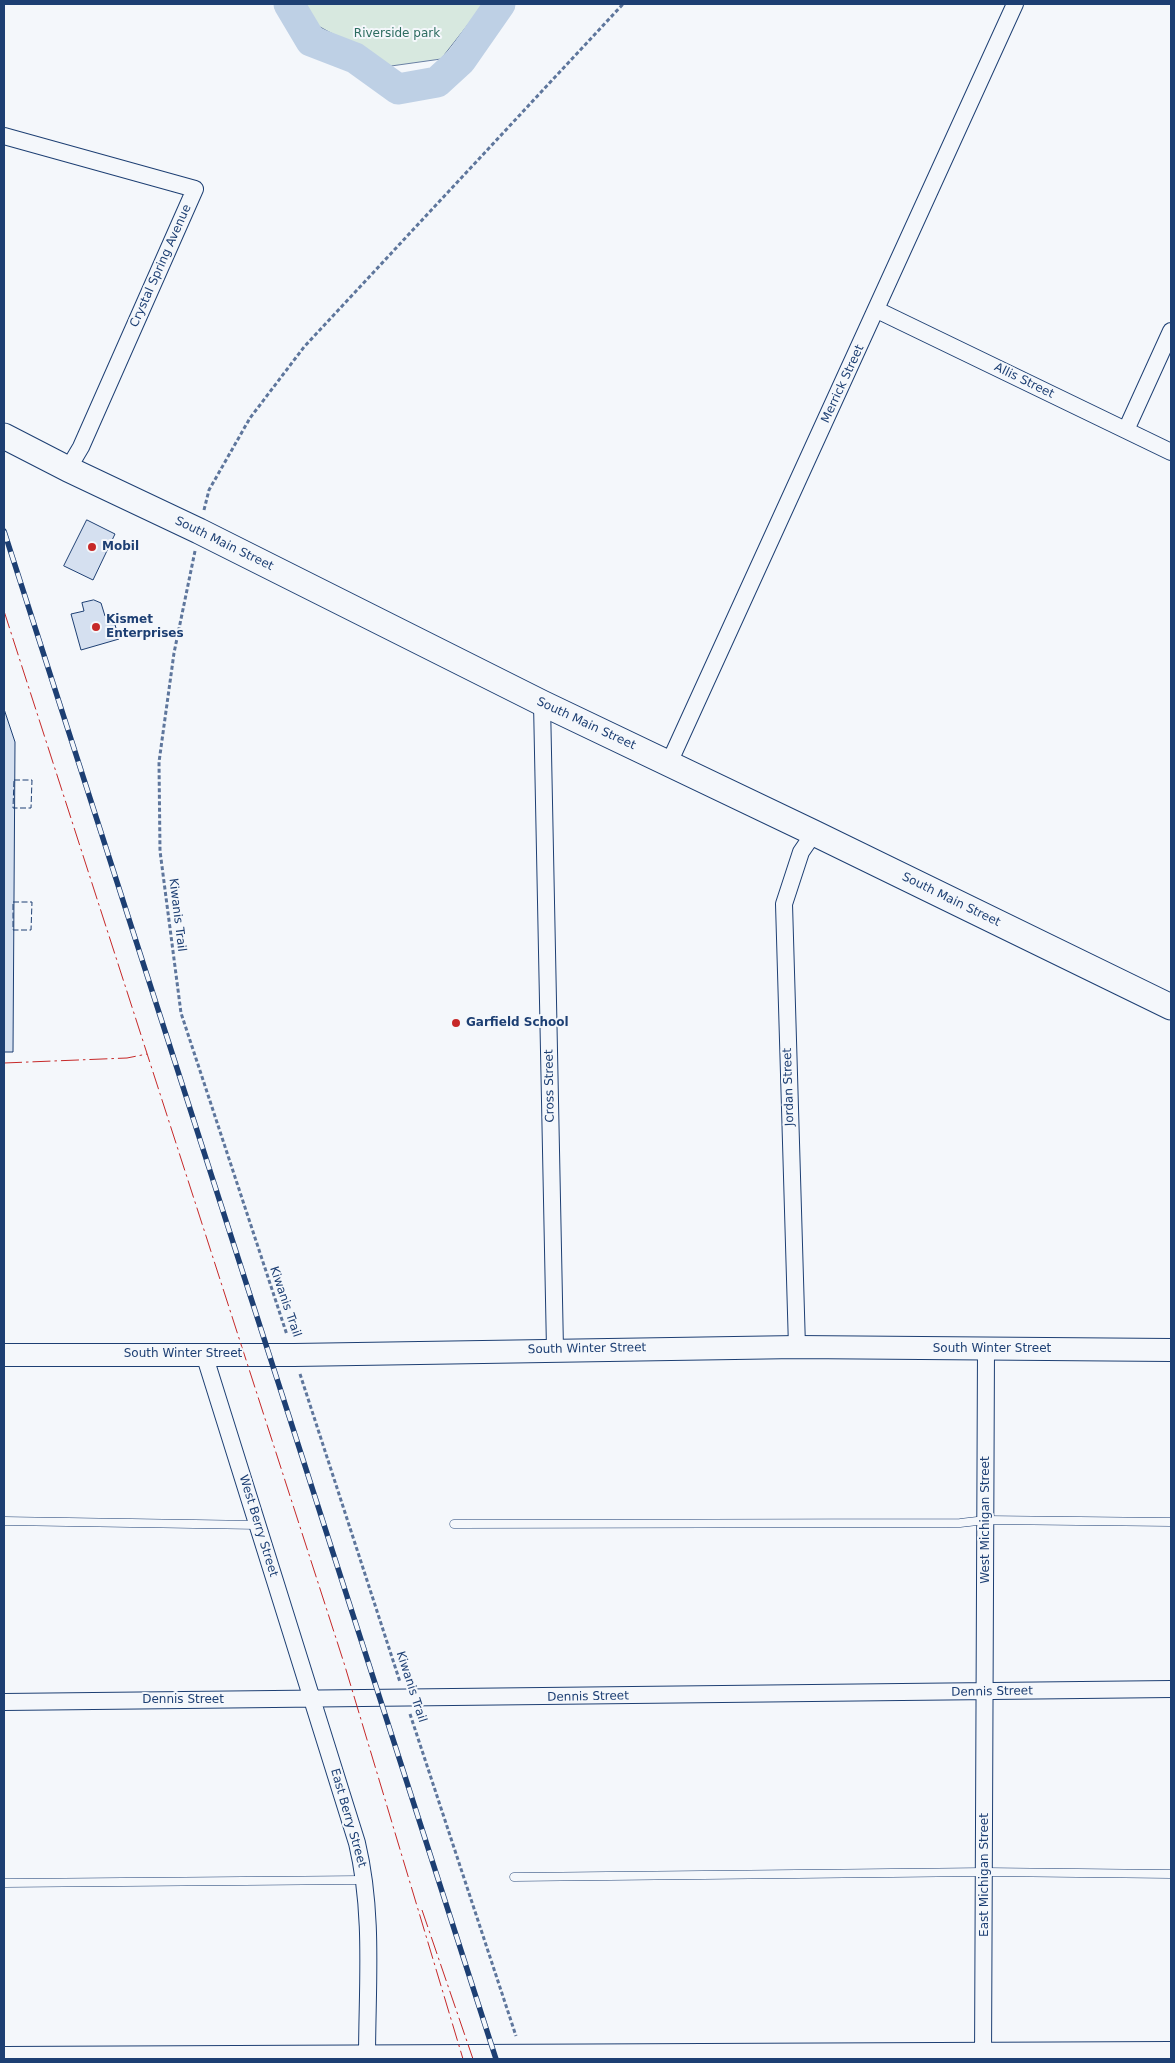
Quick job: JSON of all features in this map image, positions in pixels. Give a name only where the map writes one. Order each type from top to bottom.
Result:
[{"type":"main road","name":"South Main Street","points":[[4,436],[68,469],[199,531],[542,703],[814,832],[1171,1008]]},
{"type":"street","name":"Merrick Street","points":[[669,763],[1015,4]]},
{"type":"street","name":"Crystal Spring Avenue","points":[[4,136],[195,189],[80,447],[68,469]]},
{"type":"street","name":"Allis Street","points":[[877,310],[1171,452]]},
{"type":"street","points":[[1126,430],[1171,331]]},
{"type":"street","name":"Cross Street","points":[[542,703],[555,1350]]},
{"type":"street","name":"Jordan Street","points":[[797,1347],[784,904],[801,852],[814,832]]},
{"type":"street","name":"South Winter Street","points":[[4,1355],[294,1355],[797,1347],[1171,1350]]},
{"type":"street","name":"West Michigan Street","points":[[986,1349],[986,1692]]},
{"type":"street","name":"West Berry Street","points":[[204,1354],[312,1699]]},
{"type":"street","name":"Dennis Street","points":[[4,1702],[1171,1689]]},
{"type":"street","name":"East Michigan Street","points":[[983,2055],[986,1692]]},
{"type":"street","name":"East Berry Street","points":[[312,1699],[357,1843],[366,1880],[369,1914],[366,2056]]},
{"type":"street","points":[[4,2055],[366,2056],[522,2053],[983,2055],[1171,2050]]},
{"type":"lane","points":[[454,1524],[960,1523],[986,1520],[1171,1522]]},
{"type":"lane","points":[[4,1521],[258,1526]]},
{"type":"lane","points":[[514,1876],[985,1872],[1171,1874]]},
{"type":"lane","points":[[4,1883],[366,1880]]},
{"type":"path","name":"Kiwanis Trail","points":[[522,2053],[181,1014],[160,851],[160,762],[174,653],[209,490],[250,418],[304,347],[623,4]]},
{"type":"green space","name":"Riverside park","points":[[303,4],[484,4],[441,59],[391,66],[311,22]]},
{"type":"building","points":[[87,520],[115,534],[93,580],[64,566]]},
{"type":"building","points":[[94,600],[101,603],[105,616],[112,614],[119,639],[81,650],[71,614],[84,611],[82,603]]},
{"type":"building","points":[[4,709],[15,742],[13,1052],[4,1052]]},
{"type":"waterway","points":[[289,4],[311,41],[355,58],[398,89],[437,82],[461,60],[500,4]]},
{"type":"railway","points":[[4,531],[496,2059]]},
{"type":"fence","points":[[14,780],[32,780],[31,808],[13,808],[14,780]]},
{"type":"fence","points":[[13,902],[32,902],[31,930],[13,930],[13,902]]},
{"type":"power","points":[[4,611],[344,1663],[463,2059]]},
{"type":"power","points":[[4,1063],[127,1058],[147,1054]]},
{"type":"power","points":[[422,1910],[473,2059]]},
{"type":"place","name":"Mobil","points":[[92,547]]},
{"type":"place","name":"Kismet Enterprises","points":[[96,627]]},
{"type":"place","name":"Garfield School","points":[[456,1023]]}]
